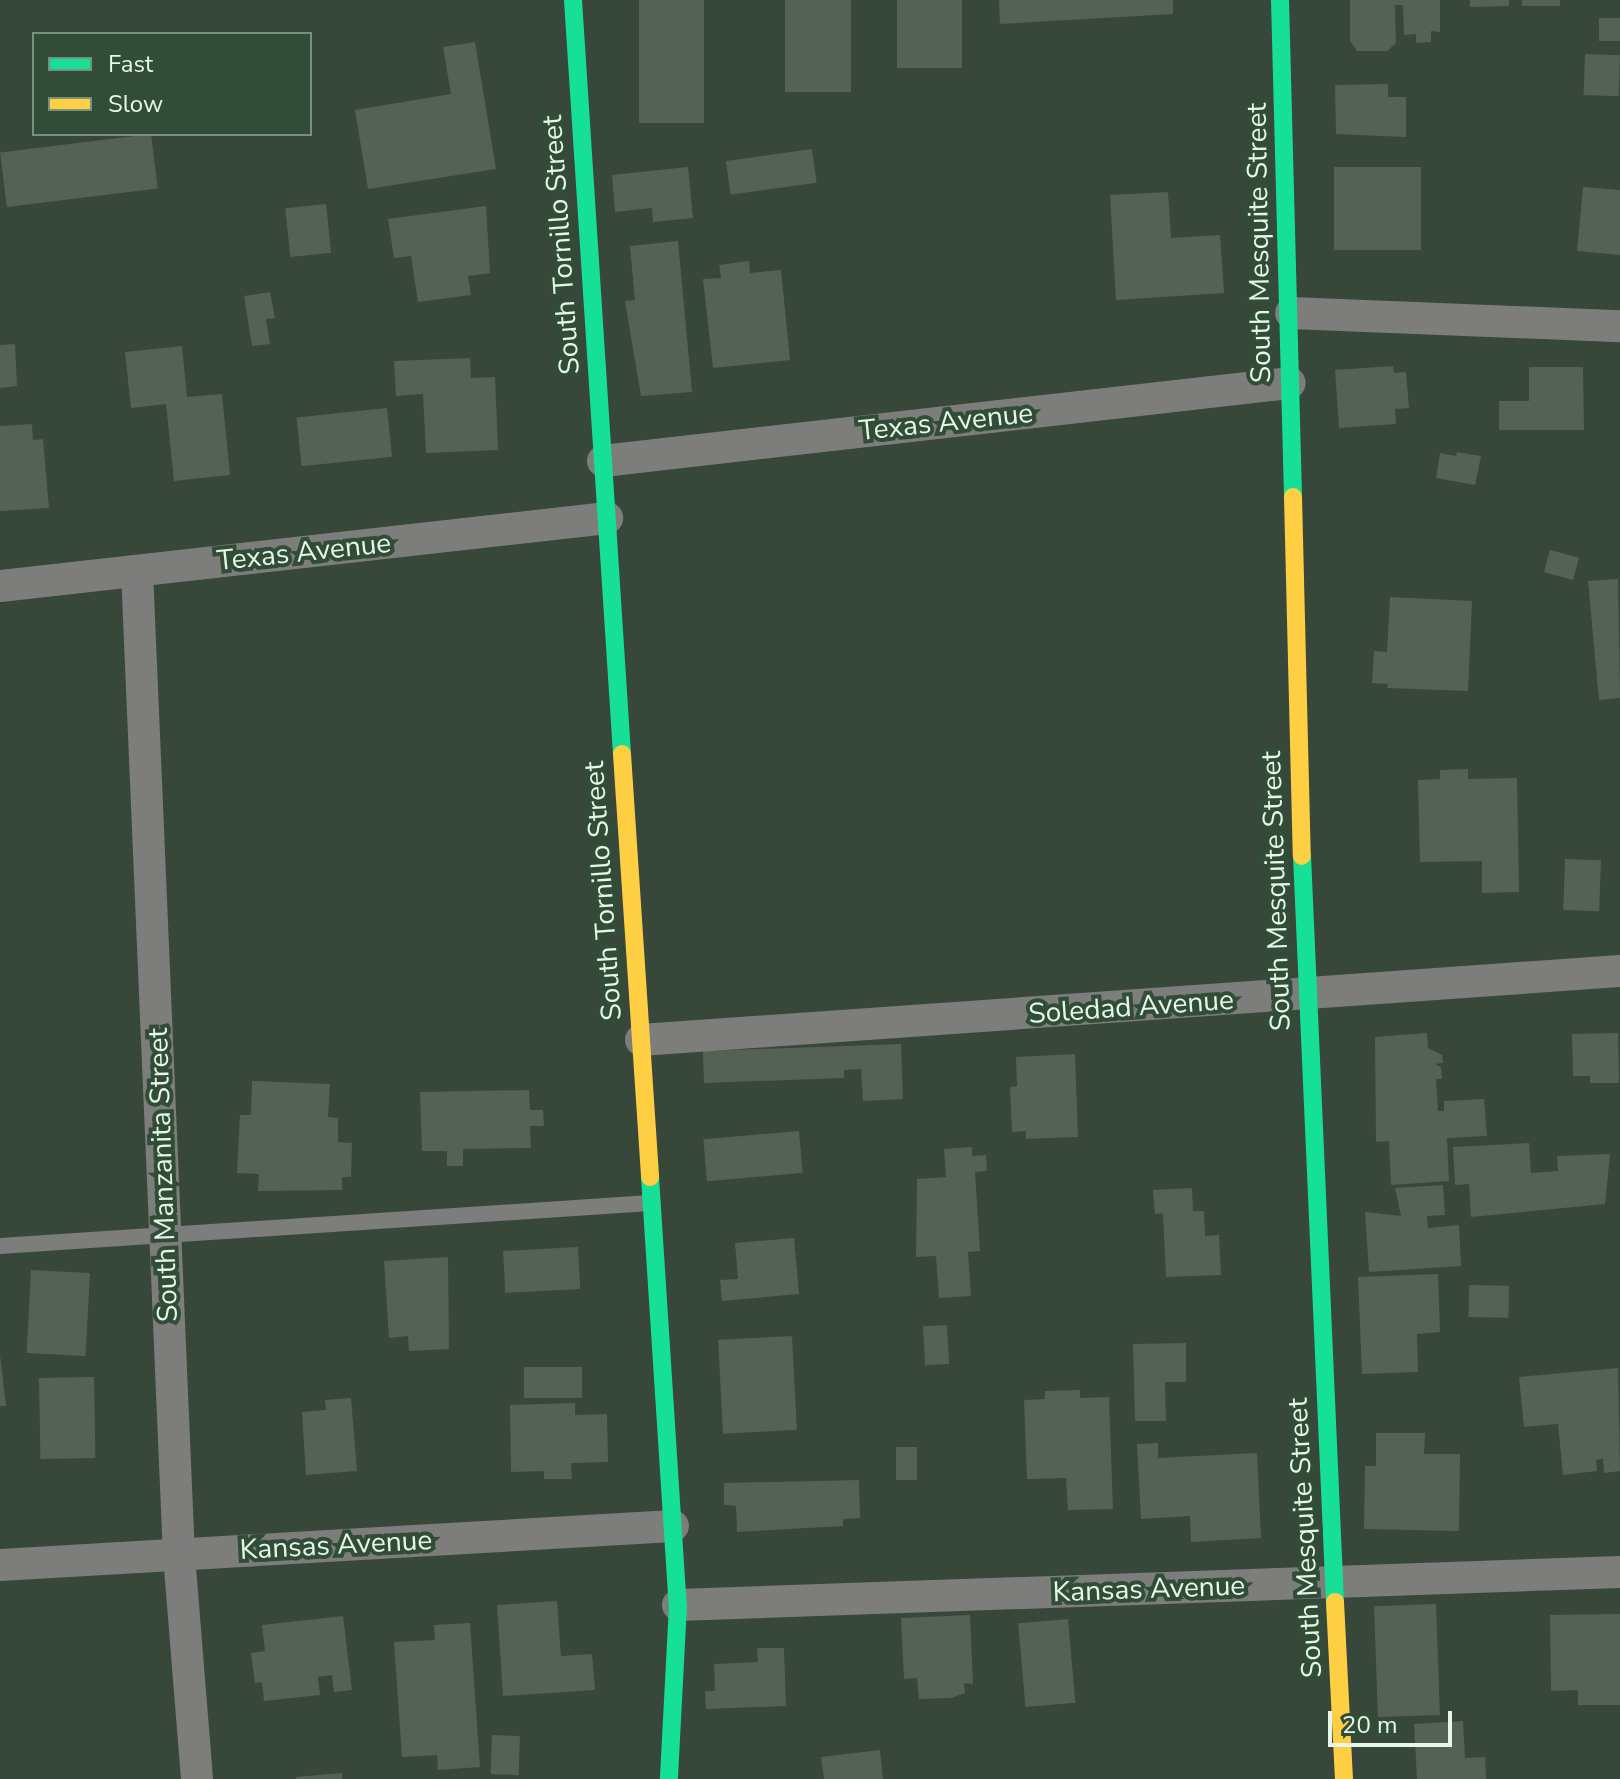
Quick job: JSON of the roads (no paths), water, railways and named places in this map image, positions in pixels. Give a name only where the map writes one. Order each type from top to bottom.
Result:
[{"type":"street","name":"South Tornillo Street","points":[[573,0],[678,1605],[669,1779]]},
{"type":"street","name":"South Mesquite Street","points":[[1280,0],[1291,313],[1290,383],[1306,995],[1344,1779]]},
{"type":"street","points":[[1291,313],[1620,326]]},
{"type":"street","name":"Texas Avenue","points":[[603,461],[1290,383]]},
{"type":"street","name":"Texas Avenue","points":[[0,586],[607,518]]},
{"type":"street","name":"South Manzanita Street","points":[[137,571],[179,1555],[197,1779]]},
{"type":"street","name":"Soledad Avenue","points":[[641,1040],[1620,971]]},
{"type":"street","name":"Kansas Avenue","points":[[0,1565],[673,1526]]},
{"type":"street","name":"Kansas Avenue","points":[[678,1605],[1620,1572]]},
{"type":"lane","points":[[0,1246],[166,1238],[652,1202]]}]
